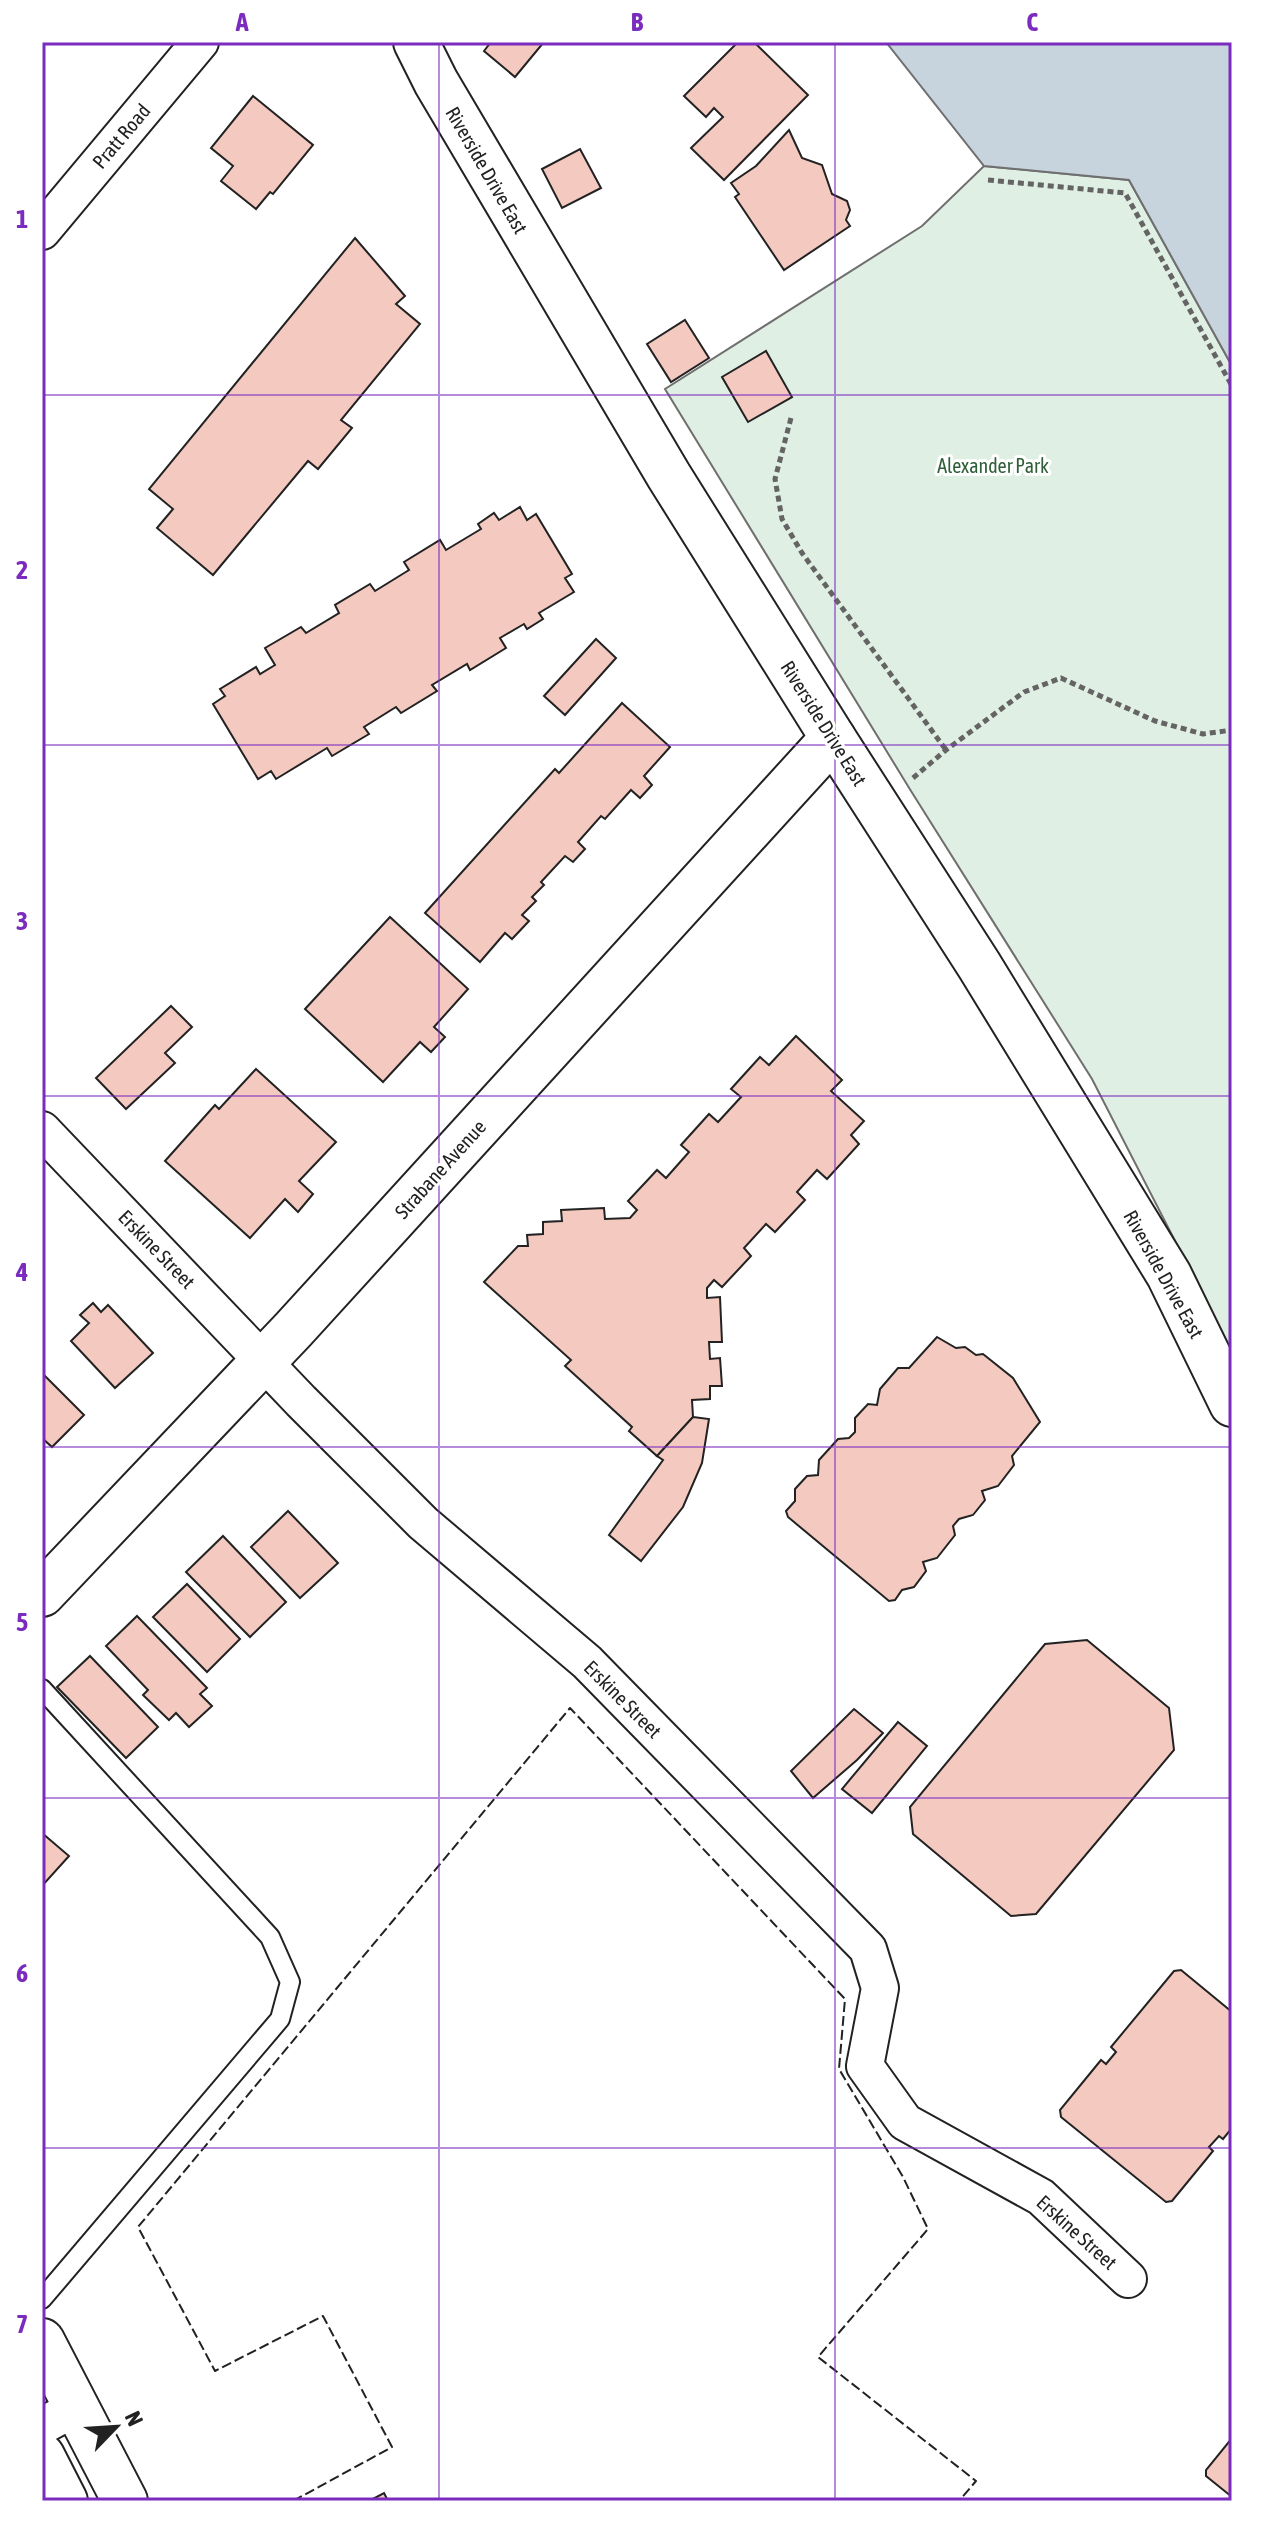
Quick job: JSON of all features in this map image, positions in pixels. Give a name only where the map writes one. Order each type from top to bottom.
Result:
[{"type":"main road","name":"Riverside Drive East","points":[[416,42],[436,82],[607,373],[833,738],[979,965],[1169,1275],[1232,1404]]},
{"type":"main road","name":"Strabane Avenue","points":[[42,1594],[264,1360],[833,738]]},
{"type":"main road","points":[[42,2341],[59,2417],[125,2501]]},
{"type":"main road","points":[[42,2456],[65,2501]]},
{"type":"street","name":"Pratt Road","points":[[42,231],[200,42]]},
{"type":"street","name":"Erskine Street","points":[[42,1130],[301,1401],[423,1523],[587,1662],[868,1949],[880,1988],[865,2066],[905,2122],[1041,2197],[1128,2279]]},
{"type":"lane","points":[[42,1689],[270,1937],[290,1982],[280,2019],[42,2299]]},
{"type":"path","points":[[988,180],[1125,193],[1232,386]]},
{"type":"path","points":[[791,418],[775,479],[782,519],[802,553],[946,750]]},
{"type":"path","points":[[913,778],[1024,692],[1061,678],[1155,721],[1203,734],[1232,730]]},
{"type":"green space","name":"Alexander Park","points":[[984,166],[1129,180],[1232,366],[1232,1352],[1092,1079],[665,389],[922,226]]},
{"type":"shaded area","points":[[886,42],[1232,42],[1232,366],[1129,180],[984,166]]},
{"type":"building","points":[[491,42],[544,42],[515,77],[484,51]]},
{"type":"building","points":[[738,42],[754,42],[808,95],[724,180],[691,148],[723,117],[714,108],[706,117],[684,96]]},
{"type":"building","points":[[253,96],[313,145],[273,194],[270,192],[256,209],[221,181],[233,166],[211,148]]},
{"type":"building","points":[[789,130],[802,158],[822,165],[832,194],[847,201],[850,210],[846,220],[850,226],[784,270],[735,197],[739,194],[731,183],[756,166]]},
{"type":"building","points":[[580,149],[601,188],[562,208],[542,169]]},
{"type":"building","points":[[355,238],[405,296],[396,304],[420,324],[341,420],[352,428],[318,469],[308,461],[213,575],[157,528],[173,509],[149,489]]},
{"type":"building","points":[[685,320],[709,358],[671,382],[647,344]]},
{"type":"building","points":[[766,351],[792,397],[748,422],[722,377]]},
{"type":"building","points":[[520,507],[527,520],[536,514],[572,574],[565,578],[574,592],[539,613],[543,619],[527,629],[524,624],[500,638],[506,648],[470,670],[467,664],[432,685],[437,691],[401,713],[396,707],[364,727],[369,734],[332,756],[327,748],[276,779],[271,771],[258,779],[213,704],[225,696],[220,689],[256,667],[260,674],[275,665],[265,648],[301,627],[306,633],[339,613],[335,605],[370,584],[375,591],[409,570],[404,562],[440,540],[446,550],[481,529],[478,524],[494,513],[499,520]]},
{"type":"building","points":[[596,639],[616,658],[565,715],[544,696]]},
{"type":"building","points":[[622,703],[670,747],[644,776],[652,785],[640,798],[631,790],[605,819],[601,816],[578,842],[585,849],[573,862],[565,856],[541,882],[544,885],[532,897],[536,901],[522,915],[529,921],[512,939],[505,933],[480,962],[425,913],[555,769],[559,773]]},
{"type":"building","points":[[390,917],[468,989],[434,1027],[445,1037],[431,1052],[420,1042],[383,1082],[305,1009]]},
{"type":"building","points":[[171,1006],[192,1027],[165,1053],[175,1063],[126,1109],[96,1078]]},
{"type":"building","points":[[796,1036],[842,1080],[831,1091],[864,1121],[851,1135],[859,1144],[827,1179],[817,1170],[797,1192],[805,1200],[775,1232],[766,1224],[744,1248],[751,1256],[722,1287],[714,1280],[707,1288],[707,1298],[720,1297],[722,1342],[709,1342],[710,1359],[720,1358],[722,1386],[710,1386],[710,1399],[692,1400],[693,1417],[657,1456],[629,1431],[632,1427],[565,1366],[571,1360],[484,1282],[518,1246],[528,1246],[527,1235],[543,1234],[543,1222],[562,1221],[561,1210],[604,1208],[605,1219],[630,1218],[637,1210],[628,1201],[657,1170],[666,1178],[689,1152],[681,1145],[709,1114],[718,1122],[741,1097],[731,1089],[760,1057],[769,1065]]},
{"type":"building","points":[[256,1069],[336,1142],[299,1181],[313,1194],[298,1212],[285,1199],[250,1238],[165,1161],[215,1105],[219,1109]]},
{"type":"building","points":[[93,1303],[101,1312],[108,1305],[153,1353],[115,1388],[71,1341],[89,1323],[80,1315]]},
{"type":"building","points":[[937,1337],[956,1348],[965,1347],[976,1355],[983,1354],[1013,1378],[1040,1422],[1012,1456],[1014,1465],[998,1486],[982,1491],[985,1500],[973,1515],[959,1519],[953,1526],[955,1535],[937,1558],[923,1562],[926,1571],[914,1587],[902,1590],[895,1600],[889,1601],[788,1517],[786,1511],[795,1501],[795,1489],[807,1476],[818,1475],[819,1460],[838,1439],[849,1438],[855,1432],[855,1418],[868,1404],[877,1405],[880,1389],[898,1368],[909,1368]]},
{"type":"building","points":[[42,1373],[84,1415],[52,1447],[42,1438]]},
{"type":"building","points":[[693,1417],[709,1419],[702,1463],[683,1507],[641,1561],[609,1535],[663,1460],[657,1456]]},
{"type":"building","points":[[288,1511],[338,1563],[300,1598],[251,1547]]},
{"type":"building","points":[[223,1536],[286,1602],[250,1637],[186,1572]]},
{"type":"building","points":[[187,1584],[240,1639],[207,1672],[153,1617]]},
{"type":"building","points":[[137,1616],[207,1688],[200,1694],[212,1706],[189,1727],[176,1713],[169,1720],[143,1695],[148,1690],[106,1646]]},
{"type":"building","points":[[1087,1640],[1169,1708],[1174,1750],[1036,1914],[1011,1916],[913,1834],[910,1807],[1045,1644]]},
{"type":"building","points":[[90,1656],[158,1727],[126,1758],[57,1687]]},
{"type":"building","points":[[854,1709],[883,1733],[813,1798],[791,1771]]},
{"type":"building","points":[[898,1722],[927,1746],[872,1813],[842,1789]]},
{"type":"building","points":[[42,1833],[69,1856],[42,1886]]},
{"type":"building","points":[[1181,1970],[1232,2012],[1232,2128],[1223,2139],[1219,2136],[1209,2147],[1213,2151],[1172,2201],[1166,2202],[1061,2117],[1060,2110],[1101,2060],[1106,2064],[1116,2052],[1111,2047],[1174,1971]]},
{"type":"building","points":[[1232,2438],[1232,2497],[1206,2476],[1206,2470]]},
{"type":"building","points":[[384,2493],[388,2501],[369,2501]]},
{"type":"fence","points":[[293,2501],[392,2447],[323,2316],[215,2371],[138,2227],[570,1708],[845,1999],[839,2069],[903,2177],[928,2229],[818,2357],[976,2481],[959,2501]]}]
